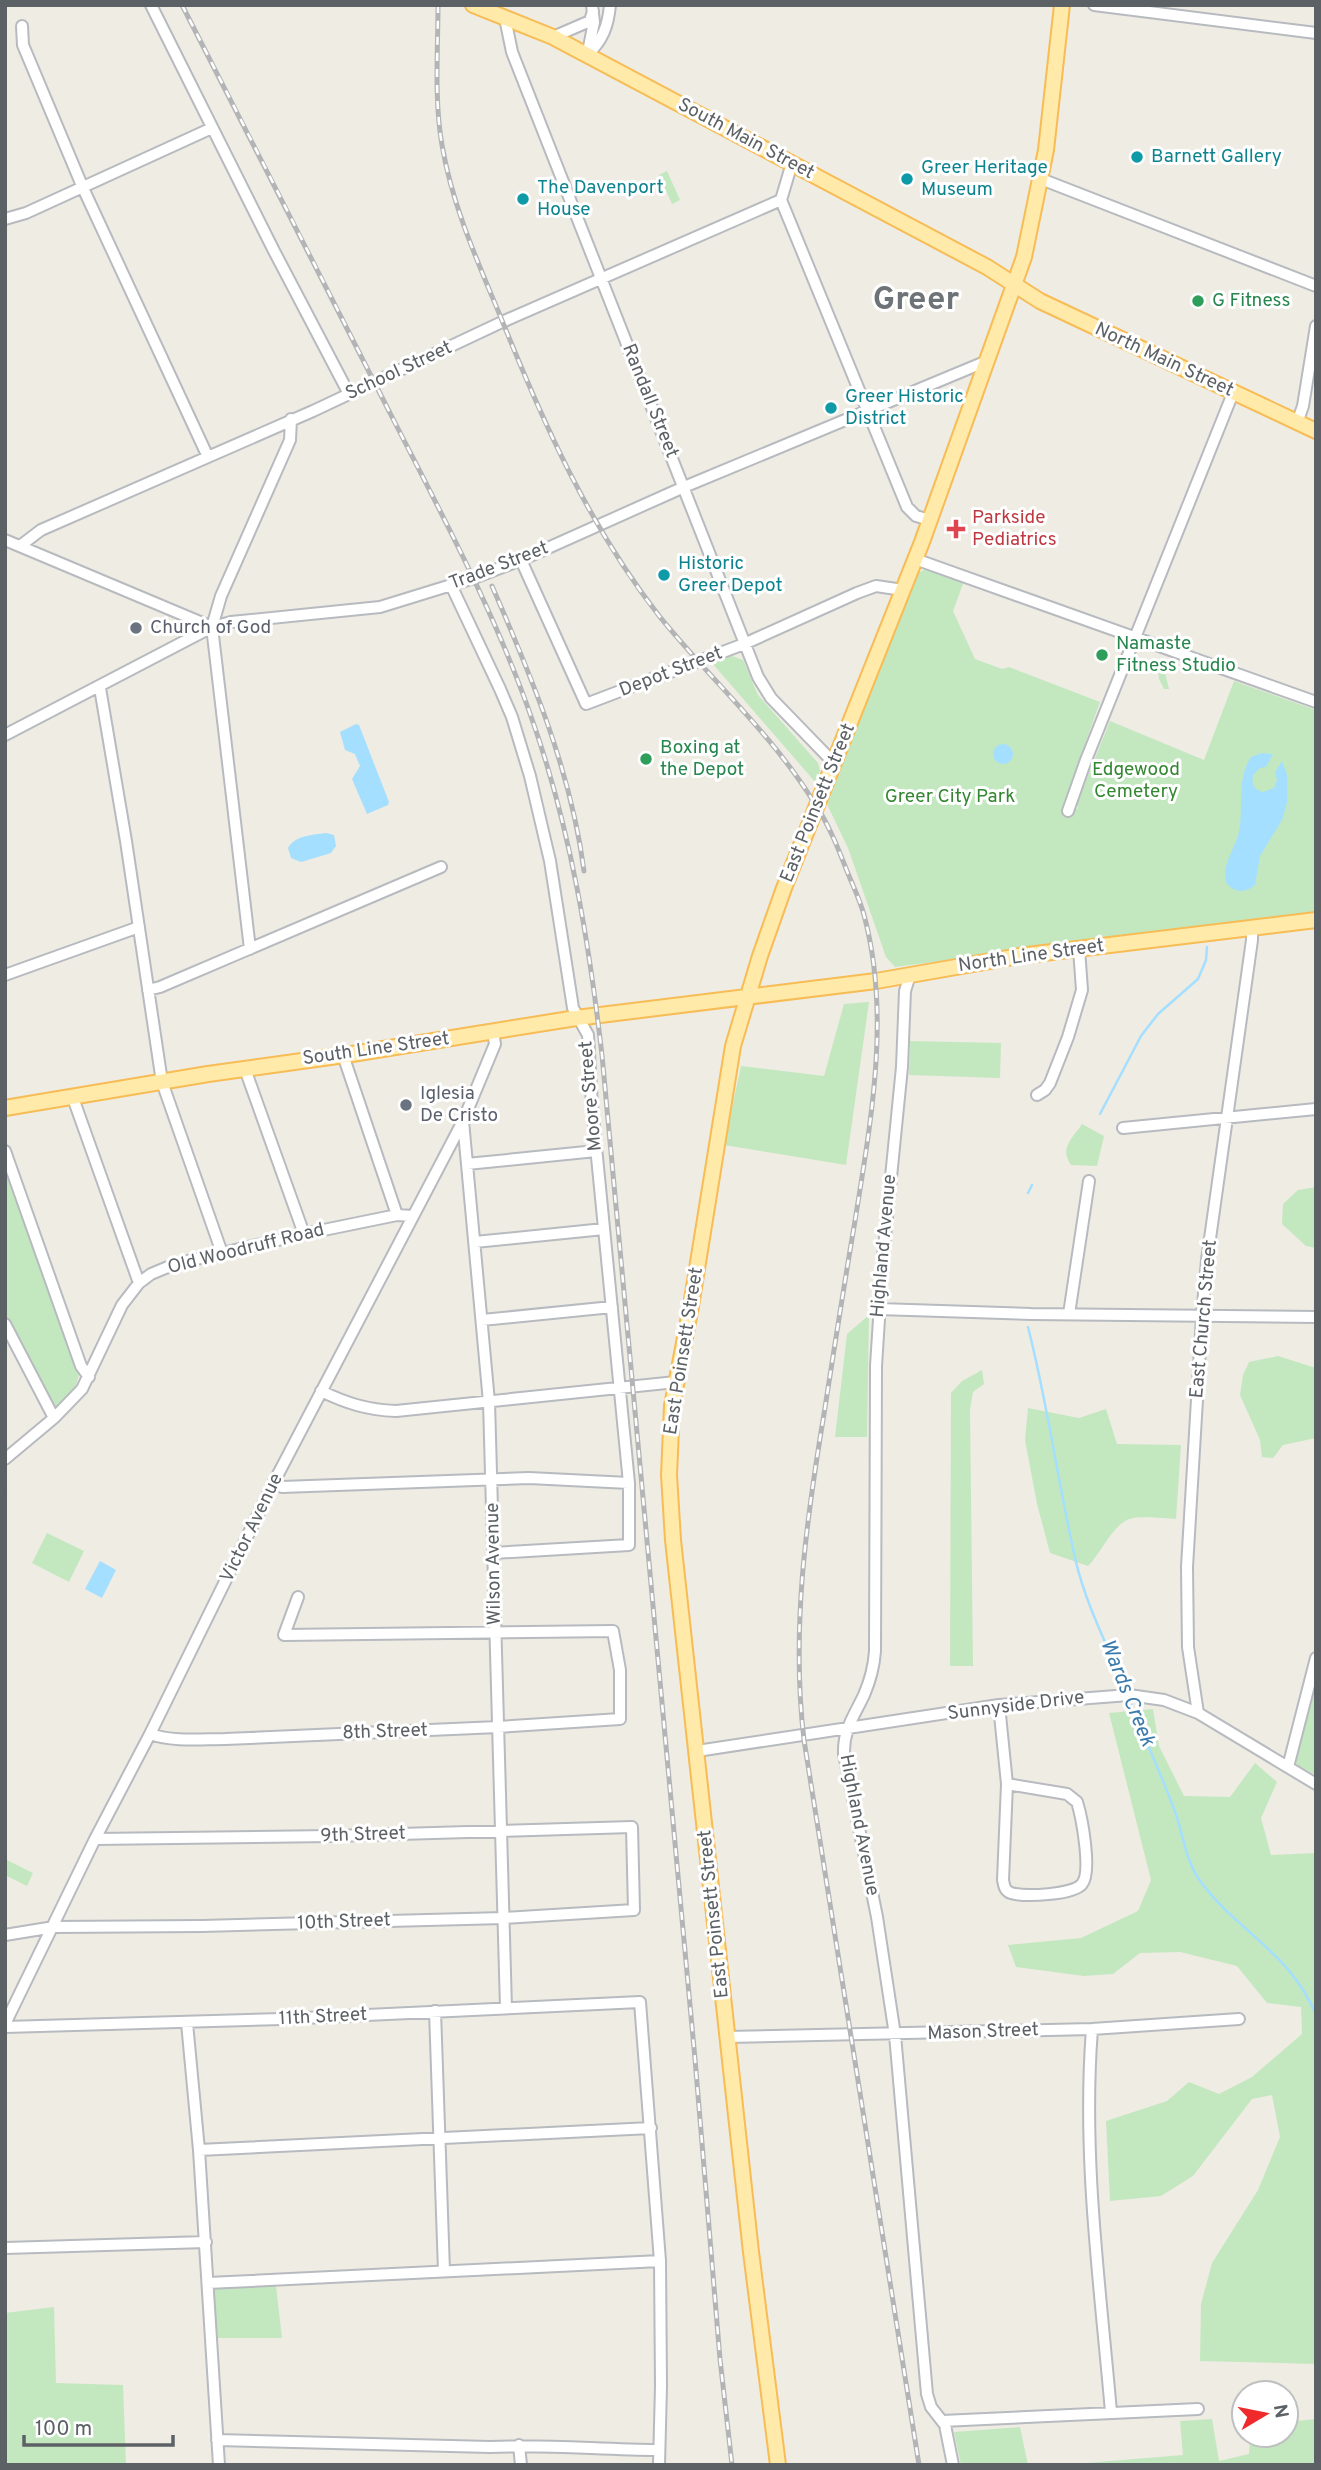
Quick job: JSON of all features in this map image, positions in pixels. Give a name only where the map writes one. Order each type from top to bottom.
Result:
[{"type":"main road","name":"South Main Street","points":[[473,5],[553,37],[987,267],[1014,285]]},
{"type":"main road","name":"East Poinsett Street","points":[[778,2465],[727,2037],[670,1507],[669,1442],[672,1406],[733,1046],[784,888],[930,520],[1028,245],[1046,150],[1062,5]]},
{"type":"main road","name":"North Main Street","points":[[1014,285],[1040,302],[1316,431]]},
{"type":"main road","name":"North Line Street","points":[[748,996],[876,981],[1007,958],[1316,920]]},
{"type":"main road","name":"South Line Street","points":[[5,1108],[576,1018],[748,996]]},
{"type":"street","points":[[151,5],[349,394]]},
{"type":"street","points":[[587,55],[599,44],[608,24],[611,5]]},
{"type":"street","points":[[1094,5],[1316,33]]},
{"type":"street","points":[[587,55],[593,36],[593,8]]},
{"type":"street","points":[[553,37],[590,21],[593,8]]},
{"type":"street","name":"Randall Street","points":[[505,18],[512,52],[758,677],[771,698],[833,762]]},
{"type":"street","points":[[22,26],[23,45],[83,188],[208,457]]},
{"type":"street","points":[[5,219],[26,213],[83,188],[212,128]]},
{"type":"street","points":[[792,163],[781,200],[907,507],[913,514],[930,520]]},
{"type":"street","points":[[1041,179],[1316,286]]},
{"type":"street","name":"School Street","points":[[20,546],[41,530],[349,394],[502,322],[781,200]]},
{"type":"street","points":[[1297,423],[1303,406],[1316,326]]},
{"type":"street","name":"Trade Street","points":[[5,736],[212,627],[231,622],[380,607],[451,585],[521,560],[684,487],[987,361]]},
{"type":"street","points":[[969,369],[980,382]]},
{"type":"street","points":[[1068,810],[1233,393]]},
{"type":"street","points":[[250,949],[212,627],[222,596],[290,440],[291,419]]},
{"type":"street","points":[[5,540],[212,627]]},
{"type":"street","points":[[915,559],[1316,702]]},
{"type":"street","name":"Depot Street","points":[[521,560],[586,705],[744,644],[876,586],[903,590]]},
{"type":"street","name":"Moore Street","points":[[451,585],[508,707],[530,776],[550,861],[576,1018],[588,1035],[596,1151],[629,1483],[629,1545],[494,1553]]},
{"type":"street","points":[[100,688],[162,1082],[222,1253]]},
{"type":"street","points":[[148,990],[441,867]]},
{"type":"street","points":[[5,975],[139,927]]},
{"type":"street","name":"East Church Street","points":[[1198,1713],[1188,1647],[1187,1567],[1202,1315],[1252,927]]},
{"type":"street","points":[[1037,1095],[1050,1083],[1075,1014],[1083,984],[1079,949]]},
{"type":"street","name":"Highland Avenue","points":[[910,975],[905,991],[902,1067],[890,1170],[876,1366],[875,1651],[872,1673],[865,1692],[846,1729],[844,1754],[877,1917],[895,2035],[927,2394],[931,2406],[942,2421],[953,2465]]},
{"type":"street","name":"Victor Avenue","points":[[5,2025],[274,1482],[463,1121],[495,1045],[492,1032]]},
{"type":"street","points":[[343,1055],[397,1215]]},
{"type":"street","points":[[245,1069],[304,1234]]},
{"type":"street","points":[[73,1098],[139,1283]]},
{"type":"street","points":[[1123,1128],[1316,1109]]},
{"type":"street","name":"Wilson Avenue","points":[[463,1121],[489,1402],[506,2008]]},
{"type":"street","points":[[467,1164],[596,1151]]},
{"type":"street","points":[[5,1152],[81,1366],[89,1377]]},
{"type":"street","points":[[1069,1314],[1089,1181]]},
{"type":"street","name":"Old Woodruff Road","points":[[5,1460],[74,1400],[89,1377],[117,1314],[139,1283],[167,1266],[397,1215],[413,1216]]},
{"type":"street","points":[[475,1242],[604,1229]]},
{"type":"street","points":[[482,1320],[611,1307]]},
{"type":"street","points":[[879,1309],[1316,1317]]},
{"type":"street","points":[[5,1324],[54,1418]]},
{"type":"street","points":[[321,1391],[346,1404],[379,1410],[413,1410],[677,1382]]},
{"type":"street","points":[[274,1482],[282,1488],[562,1478],[629,1483]]},
{"type":"street","points":[[298,1597],[284,1635],[495,1633]]},
{"type":"street","name":"8th Street","points":[[150,1734],[158,1737],[197,1739],[498,1727],[620,1719],[620,1670],[613,1631],[495,1633]]},
{"type":"street","points":[[1288,1767],[1316,1658]]},
{"type":"street","name":"Sunnyside Drive","points":[[697,1751],[999,1705],[1129,1695],[1164,1700],[1198,1713],[1316,1784]]},
{"type":"street","points":[[999,1705],[1007,1784],[1003,1880],[1005,1888],[1011,1893],[1041,1894],[1071,1891],[1079,1887],[1085,1880],[1085,1857],[1077,1802],[1067,1794],[1007,1784]]},
{"type":"street","name":"9th Street","points":[[95,1839],[632,1827],[634,1910]]},
{"type":"street","name":"10th Street","points":[[5,1935],[54,1927],[504,1918],[634,1910]]},
{"type":"street","name":"11th Street","points":[[5,2025],[187,2023],[640,2002],[651,2128]]},
{"type":"street","points":[[435,2011],[444,2271]]},
{"type":"street","name":"Mason Street","points":[[727,2037],[1092,2029],[1239,2019]]},
{"type":"street","points":[[187,2023],[206,2242],[219,2465]]},
{"type":"street","points":[[1092,2029],[1088,2097],[1090,2142],[1111,2412]]},
{"type":"street","points":[[199,2150],[651,2128],[660,2261],[659,2465]]},
{"type":"street","points":[[5,2248],[206,2242]]},
{"type":"street","points":[[208,2283],[660,2261]]},
{"type":"street","points":[[942,2421],[1198,2409]]},
{"type":"street","points":[[217,2440],[658,2450]]},
{"type":"street","points":[[519,2445],[521,2465]]},
{"type":"green space","points":[[667,171],[680,200],[672,204],[659,175]]},
{"type":"green space","name":"Greer City Park","points":[[926,569],[964,581],[953,611],[975,659],[1002,669],[1009,667],[1100,702],[1063,805],[1078,809],[1077,803],[1110,721],[1204,760],[1234,681],[1316,710],[1316,912],[895,967],[886,957],[848,848],[826,802],[916,574]]},
{"type":"green space","points":[[732,656],[743,660],[758,695],[818,763],[820,770],[816,783],[712,663]]},
{"type":"green space","points":[[1157,660],[1162,661],[1169,689],[1164,689],[1159,679]]},
{"type":"green space","points":[[869,1002],[846,1165],[724,1145],[741,1066],[824,1076],[844,1004]]},
{"type":"green space","points":[[910,1041],[1001,1043],[1000,1078],[909,1075]]},
{"type":"green space","points":[[1082,1124],[1104,1136],[1097,1166],[1071,1165],[1066,1154],[1068,1144]]},
{"type":"green space","points":[[5,1166],[79,1375],[75,1388],[56,1409],[51,1408],[5,1314]]},
{"type":"green space","points":[[1316,1187],[1316,1248],[1306,1246],[1282,1224],[1283,1204],[1298,1190]]},
{"type":"green space","points":[[869,1315],[867,1437],[835,1437],[847,1334]]},
{"type":"green space","points":[[1278,1356],[1316,1368],[1316,1438],[1283,1445],[1273,1458],[1262,1457],[1260,1440],[1240,1395],[1243,1375],[1249,1362]]},
{"type":"green space","points":[[982,1370],[984,1384],[973,1392],[970,1410],[973,1666],[950,1666],[951,1393],[962,1381]]},
{"type":"green space","points":[[1028,1408],[1079,1418],[1106,1409],[1117,1444],[1181,1445],[1176,1519],[1143,1517],[1127,1520],[1116,1529],[1088,1566],[1050,1553],[1037,1504],[1025,1440]]},
{"type":"green space","points":[[47,1533],[84,1551],[69,1582],[32,1563]]},
{"type":"green space","points":[[1316,1674],[1316,1775],[1297,1765],[1294,1756]]},
{"type":"green space","points":[[1153,1709],[1159,1746],[1184,1796],[1230,1797],[1255,1763],[1277,1782],[1261,1818],[1271,1855],[1316,1853],[1316,2364],[1200,2361],[1201,2304],[1212,2263],[1258,2190],[1280,2137],[1272,2095],[1252,2099],[1193,2176],[1161,2196],[1110,2201],[1106,2121],[1167,2101],[1189,2082],[1219,2094],[1252,2077],[1302,2034],[1301,2007],[1267,2003],[1237,1966],[1180,1952],[1140,1953],[1113,1974],[1084,1976],[1016,1967],[1008,1945],[1081,1938],[1138,1911],[1151,1880],[1109,1713]]},
{"type":"green space","points":[[5,1859],[33,1873],[27,1886],[5,1875]]},
{"type":"green space","points":[[276,2286],[282,2338],[215,2338],[213,2288]]},
{"type":"green space","points":[[54,2307],[56,2383],[123,2385],[126,2465],[5,2465],[5,2313]]},
{"type":"green space","points":[[1212,2419],[1219,2461],[1249,2454],[1249,2449],[1300,2449],[1300,2421],[1316,2419],[1316,2465],[1062,2465],[1183,2455],[1180,2421]]},
{"type":"green space","points":[[1020,2427],[1028,2465],[961,2465],[954,2432]]},
{"type":"water","points":[[359,725],[389,802],[388,805],[367,814],[352,779],[360,766],[355,754],[345,750],[340,732]]},
{"type":"water","points":[[1003,744],[1010,747],[1013,754],[1010,761],[1003,764],[996,761],[993,754],[996,747]]},
{"type":"water","points":[[1262,753],[1273,754],[1266,767],[1260,768],[1254,774],[1254,785],[1263,792],[1274,788],[1277,780],[1275,772],[1282,761],[1287,775],[1287,803],[1282,820],[1260,856],[1255,885],[1241,891],[1227,884],[1225,871],[1239,832],[1246,766],[1251,757]]},
{"type":"water","points":[[326,833],[334,835],[336,846],[331,853],[301,862],[291,858],[288,848],[295,840]]},
{"type":"water","points":[[100,1561],[116,1570],[102,1598],[85,1589]]},
{"type":"waterway","name":"Wards Creek","points":[[1100,1114],[1141,1036],[1158,1014],[1198,979],[1206,960],[1207,947]]},
{"type":"waterway","name":"Wards Creek","points":[[1028,1193],[1032,1185]]},
{"type":"waterway","name":"Wards Creek","points":[[1028,1327],[1076,1562],[1092,1612],[1126,1691]]},
{"type":"waterway","name":"Wards Creek","points":[[1128,1697],[1170,1797],[1190,1862],[1198,1878],[1212,1896],[1292,1974],[1316,2015]]},
{"type":"railway","points":[[182,5],[486,605],[534,725],[568,847],[585,930],[602,1055],[695,2059],[720,2359],[732,2465]]},
{"type":"railway","points":[[438,5],[438,110],[446,167],[473,251],[550,432],[589,509],[634,582],[660,617],[780,755],[820,812],[837,845],[860,904],[872,953],[876,991],[876,1068],[861,1183],[806,1536],[800,1617],[800,1699],[804,1740],[919,2465]]},
{"type":"railway","points":[[492,586],[535,690],[560,761],[584,871]]},
{"type":"place","name":"Barnett Gallery","points":[[1137,157]]},
{"type":"place","name":"Greer Heritage Museum","points":[[907,179]]},
{"type":"place","name":"The Davenport House","points":[[523,199]]},
{"type":"place","name":"G Fitness","points":[[1198,301]]},
{"type":"place","name":"Greer Historic District","points":[[831,408]]},
{"type":"place","name":"Parkside Pediatrics","points":[[956,529]]},
{"type":"place","name":"Historic Greer Depot","points":[[664,575]]},
{"type":"place","name":"Church of God","points":[[136,628]]},
{"type":"place","name":"Namaste Fitness Studio","points":[[1102,655]]},
{"type":"place","name":"Boxing at the Depot","points":[[646,759]]},
{"type":"place","name":"Iglesia De Cristo","points":[[406,1105]]},
{"type":"district","name":"Greer","points":[[916,301]]},
{"type":"park label","name":"Edgewood Cemetery","points":[[1136,781]]}]
